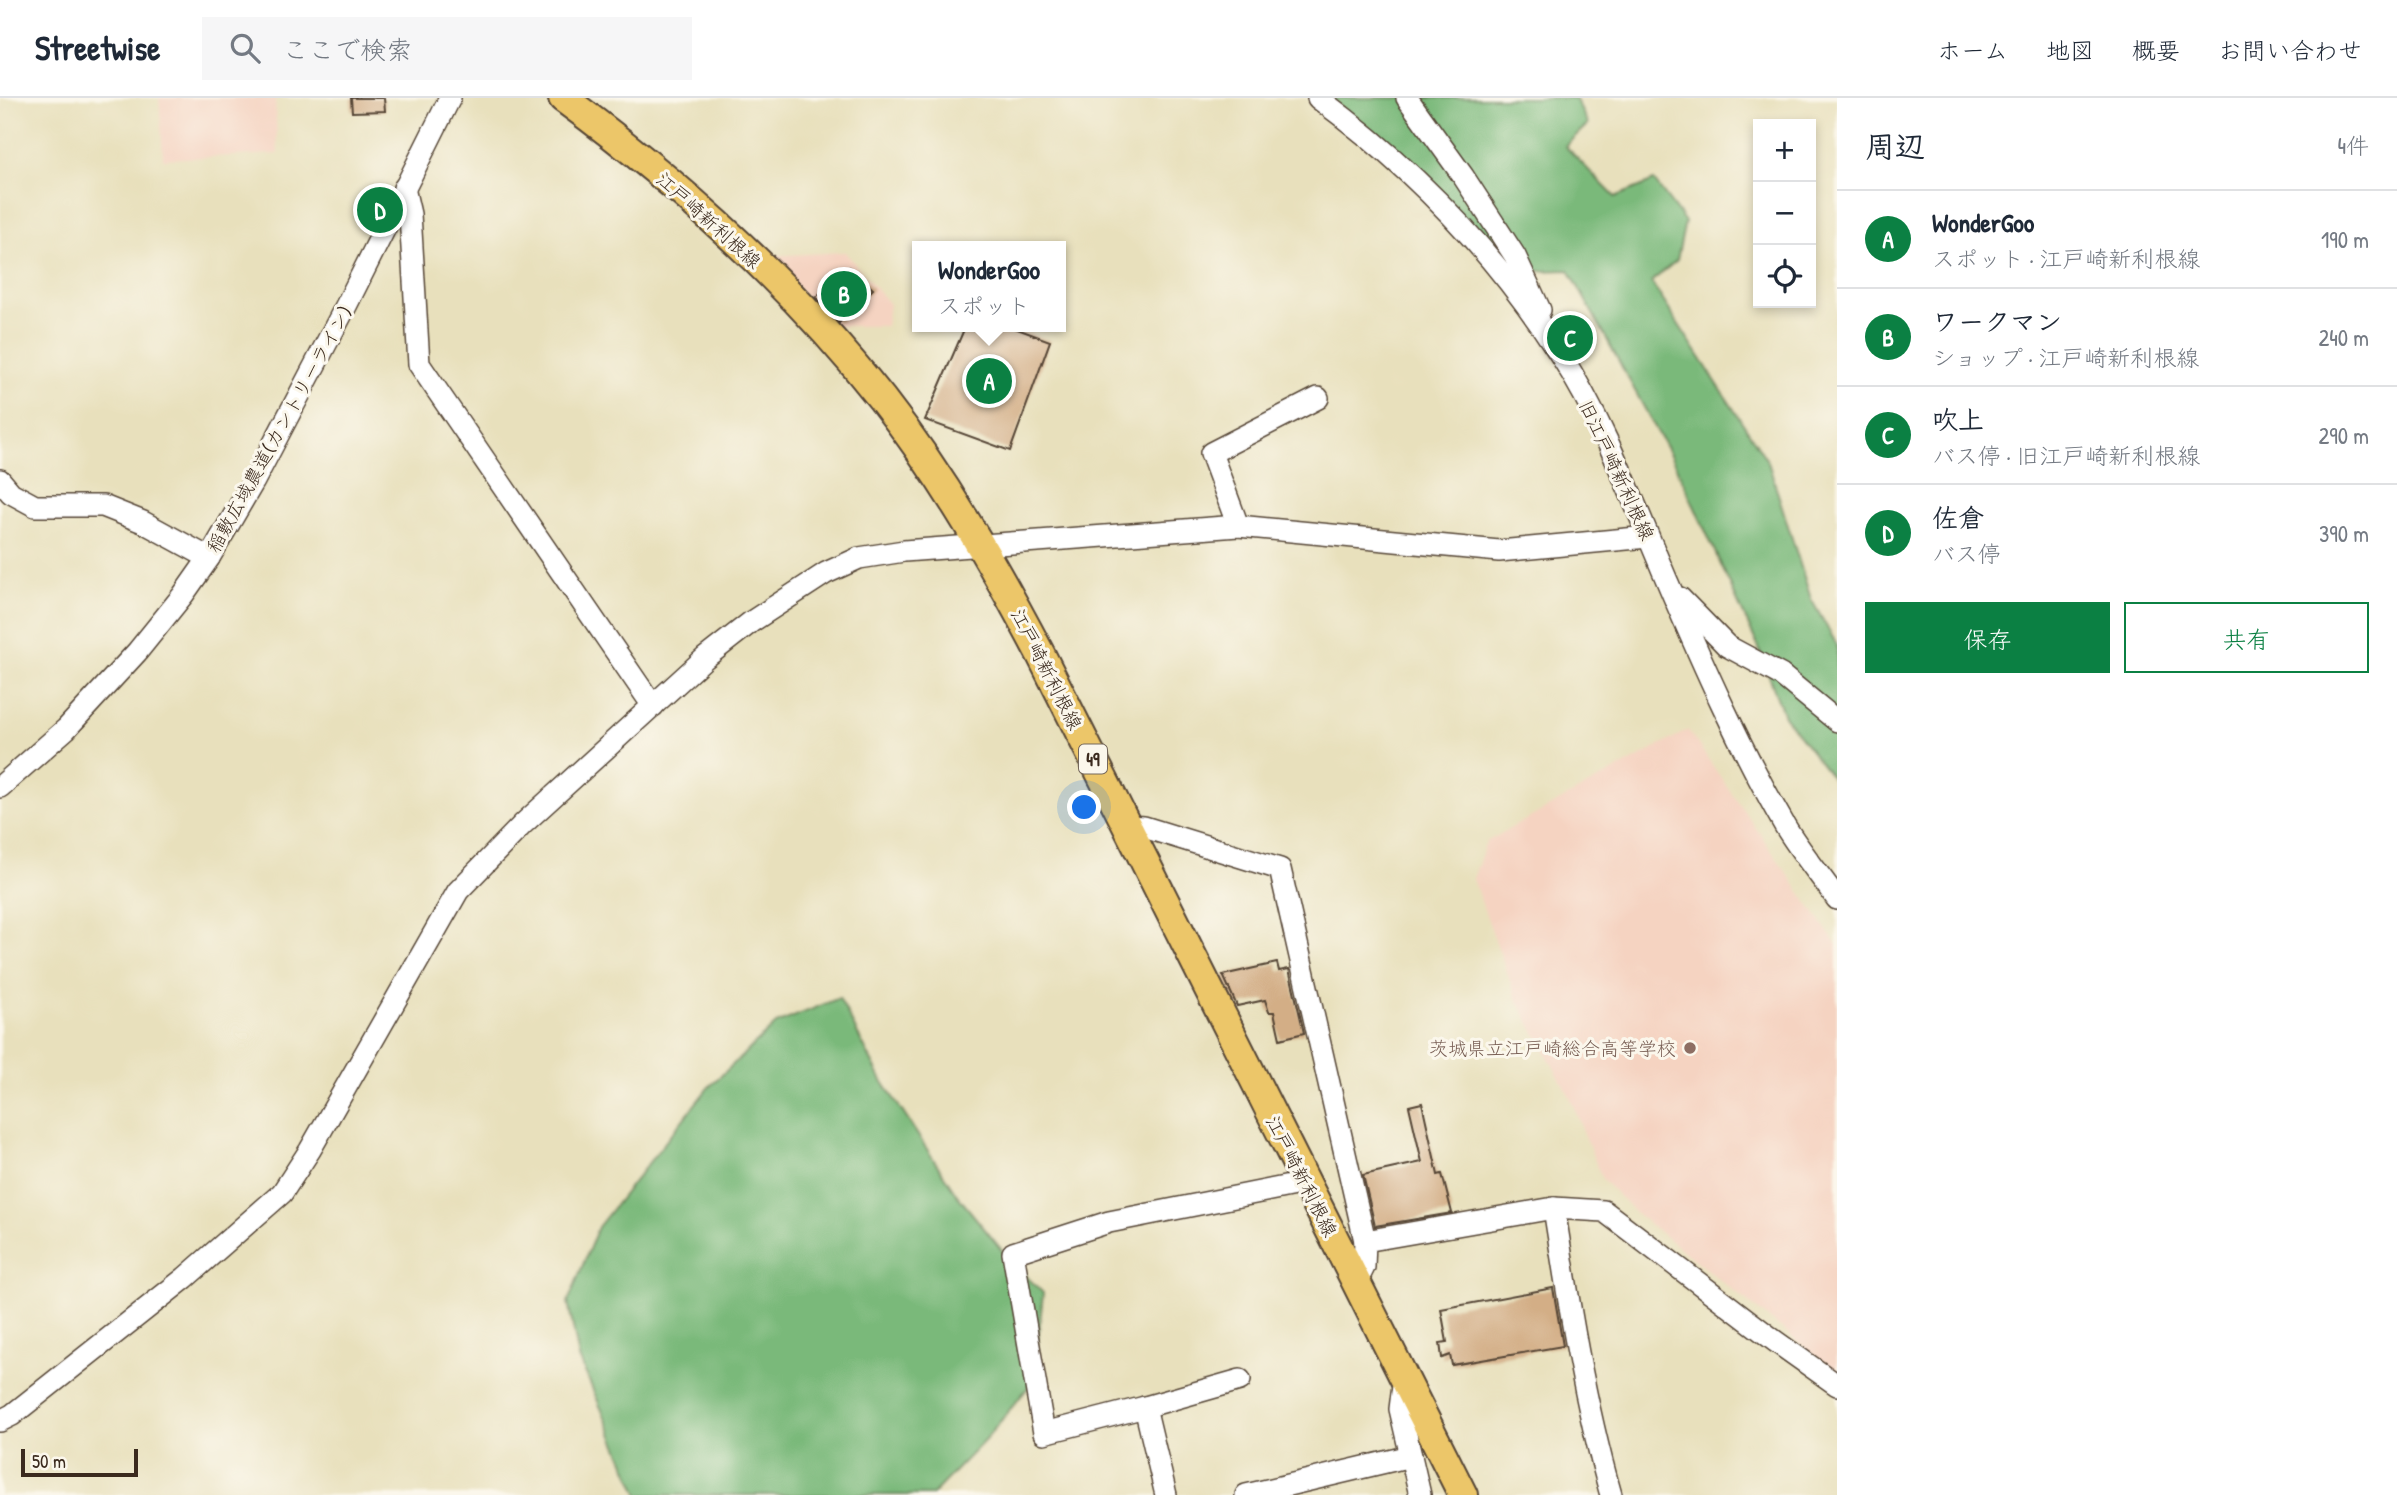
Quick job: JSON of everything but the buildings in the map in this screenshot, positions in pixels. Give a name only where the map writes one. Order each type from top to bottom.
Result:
[{"type":"main road","name":"江戸崎新利根線","points":[[564,98],[637,156],[743,248],[844,353],[916,445],[981,544],[1041,655],[1463,1495]]},
{"type":"street","name":"稲敷広域農道(カントリーライン)","points":[[0,787],[66,729],[137,652],[209,558],[254,481],[347,304],[450,98]]},
{"type":"street","name":"旧江戸崎新利根線","points":[[1318,98],[1382,148],[1461,224],[1560,353],[1592,409],[1669,586],[1752,766],[1786,828],[1837,899]]},
{"type":"street","points":[[1407,98],[1463,176],[1515,256],[1560,353]]},
{"type":"street","points":[[404,188],[410,214],[419,364],[653,706]]},
{"type":"street","points":[[1238,526],[1211,453],[1318,398]]},
{"type":"street","points":[[0,480],[11,492],[35,506],[103,506],[143,522],[209,558]]},
{"type":"street","points":[[0,1420],[12,1415],[111,1338],[282,1193],[310,1150],[458,891],[523,824],[705,658],[826,573],[859,558],[904,551],[1238,526],[1499,551],[1648,537]]},
{"type":"street","points":[[1669,586],[1727,646],[1781,675],[1837,721]]},
{"type":"street","points":[[1127,826],[1144,827],[1280,869],[1365,1241],[1364,1267],[1356,1283]]},
{"type":"street","points":[[1240,1380],[1044,1433],[1013,1253],[1109,1222],[1305,1184]]},
{"type":"street","points":[[1365,1241],[1554,1208],[1604,1211],[1775,1341],[1837,1384]]},
{"type":"street","points":[[1554,1208],[1592,1428],[1611,1495]]},
{"type":"street","points":[[1404,1377],[1400,1409],[1420,1495]]},
{"type":"street","points":[[1145,1407],[1166,1495]]},
{"type":"street","points":[[1245,1495],[1411,1456]]},
{"type":"shaded area","points":[[159,98],[275,98],[278,154],[163,159]]},
{"type":"shaded area","points":[[845,252],[889,304],[886,326],[833,326],[768,256]]},
{"type":"shaded area","name":"茨城県立江戸崎総合高等学校","points":[[1688,730],[1837,945],[1837,1373],[1633,1211],[1602,1179],[1569,1095],[1517,1000],[1473,879],[1486,842]]},
{"type":"green space","points":[[1331,98],[1575,98],[1588,124],[1565,146],[1615,197],[1654,181],[1685,222],[1677,260],[1651,282],[1768,462],[1811,599],[1837,645],[1837,784],[1784,716],[1757,644],[1675,464],[1569,270],[1501,272]]},
{"type":"green space","points":[[839,998],[881,1079],[957,1195],[1009,1259],[1043,1293],[1034,1380],[986,1439],[932,1495],[639,1495],[579,1358],[568,1302],[598,1227],[708,1088],[776,1024]]},
{"type":"place","name":"佐倉","points":[[380,210]]},
{"type":"place","name":"ワークマン","points":[[844,294]]},
{"type":"place","name":"吹上","points":[[1570,338]]},
{"type":"place","name":"WonderGoo","points":[[989,381]]},
{"type":"place","name":"茨城県立江戸崎総合高等学校","points":[[1690,1048]]}]
